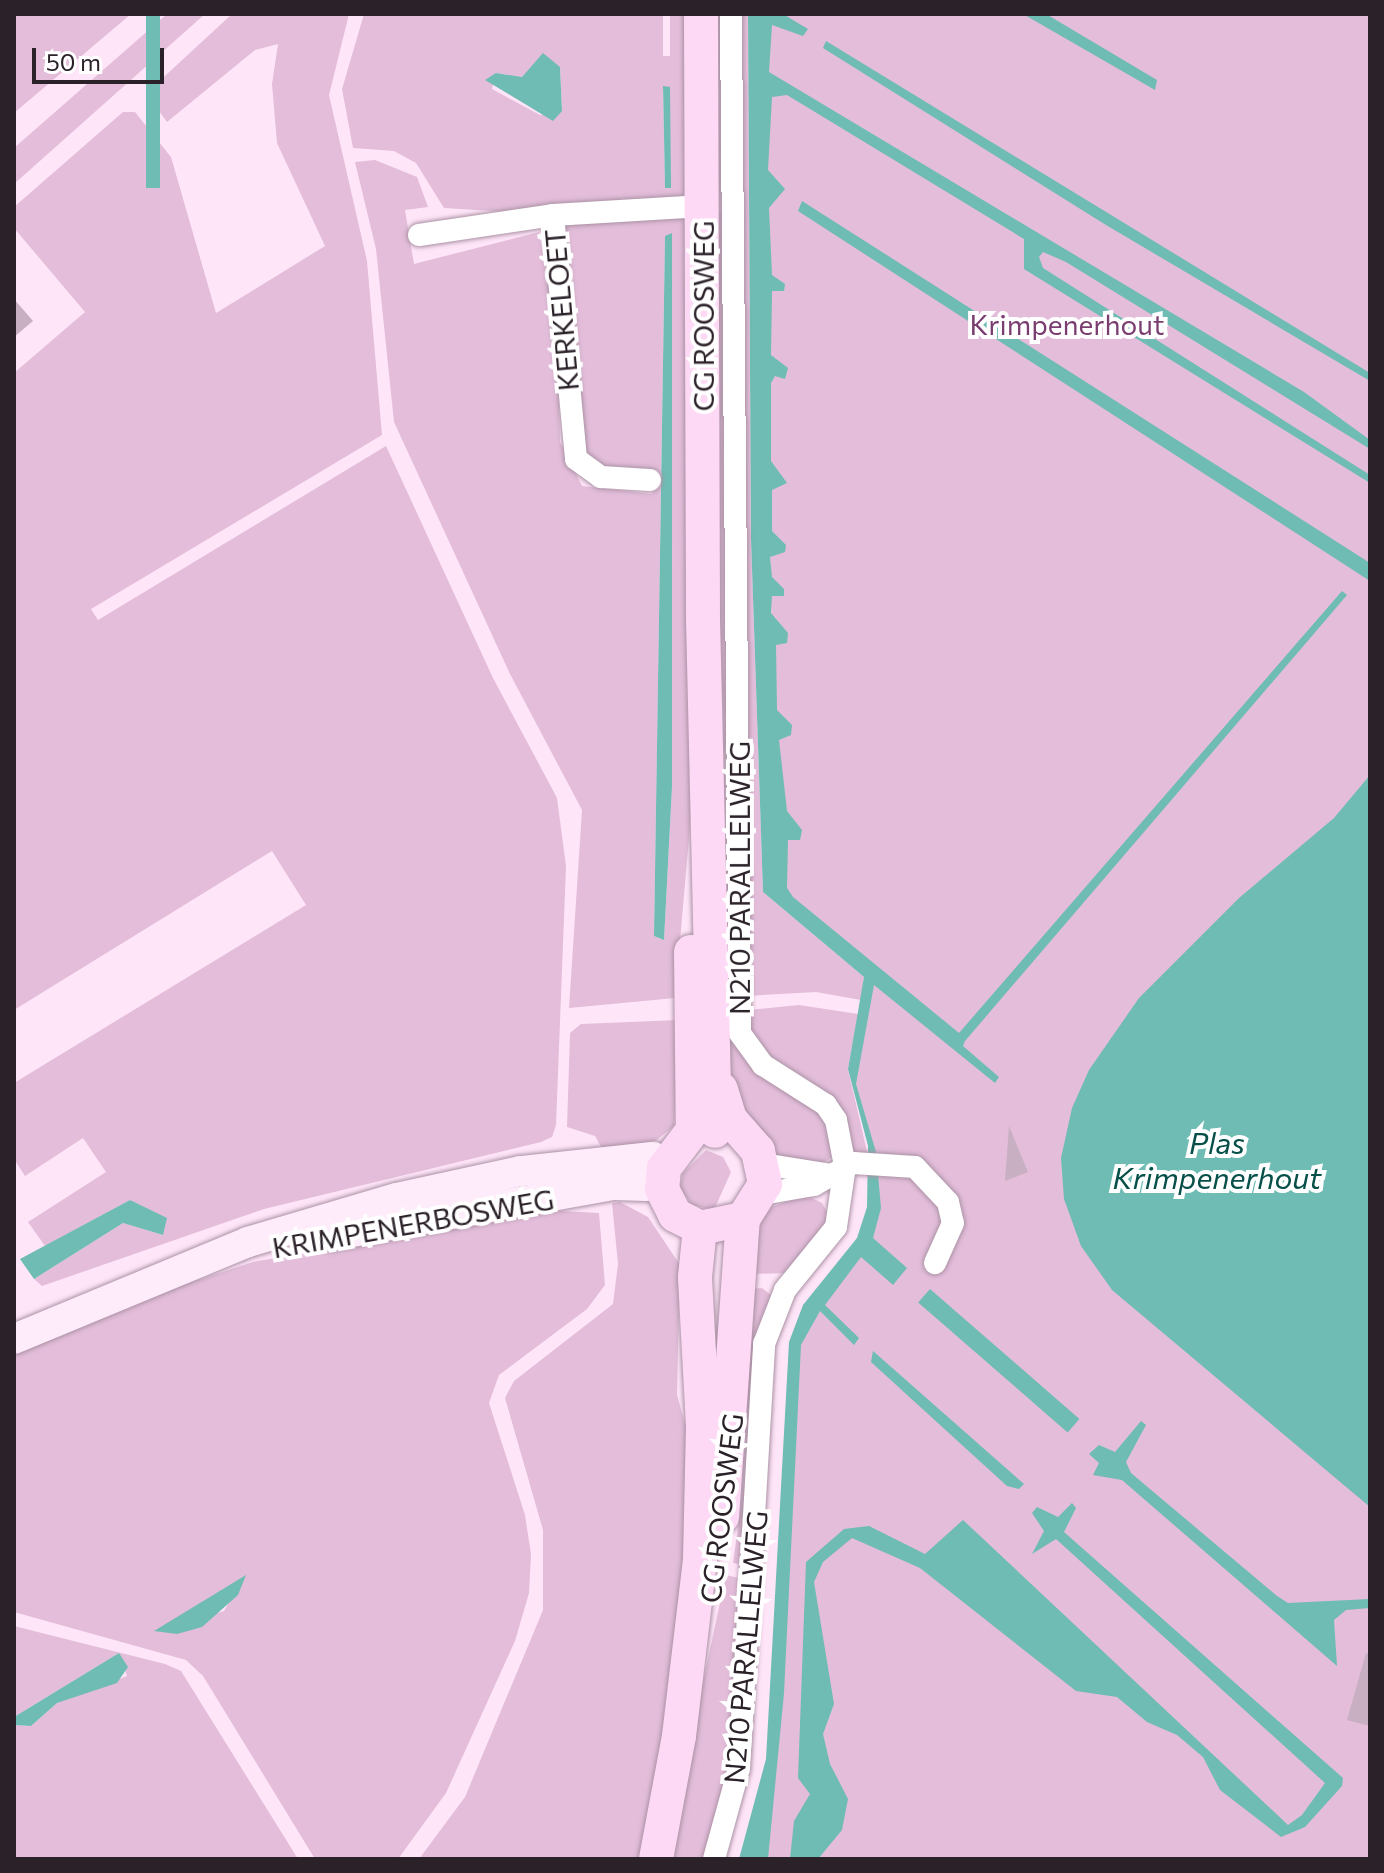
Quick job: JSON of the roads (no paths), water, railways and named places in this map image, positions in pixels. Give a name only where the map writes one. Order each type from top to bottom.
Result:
[{"type":"main road","name":"CG ROOSWEG","points":[[701,14],[705,1130]]},
{"type":"main road","name":"CG ROOSWEG","points":[[703,1080],[705,1130]]},
{"type":"main road","points":[[705,1130],[732,1204],[653,1183],[705,1130]]},
{"type":"main road","name":"KRIMPENERBOSWEG","points":[[14,1339],[226,1255],[248,1242],[397,1198],[521,1171],[653,1183]]},
{"type":"main road","name":"KRIMPENERBOSWEG","points":[[226,1255],[417,1218],[653,1183]]},
{"type":"main road","name":"CG ROOSWEG","points":[[679,1736],[696,1684],[718,1546],[733,1415],[736,1276],[732,1204]]},
{"type":"main road","name":"CG ROOSWEG","points":[[656,1859],[679,1736],[702,1515],[695,1277],[732,1204]]},
{"type":"street","name":"N210 PARALLELWEG","points":[[714,1859],[741,1756],[764,1344],[785,1290],[836,1227],[844,1168],[836,1120],[826,1105],[763,1065],[740,1033],[731,14]]},
{"type":"street","points":[[553,215],[703,206]]},
{"type":"street","name":"KERKELOET","points":[[419,235],[553,215],[576,459],[601,477],[650,480]]},
{"type":"street","points":[[732,1204],[814,1185],[844,1168],[891,1162],[915,1167],[948,1202],[952,1236],[935,1263]]},
{"type":"water","points":[[146,14],[160,14],[160,188],[146,188]]},
{"type":"water","points":[[748,14],[783,14],[808,29],[803,36],[772,25],[769,72],[1304,392],[1370,440],[1370,449],[1066,262],[1043,252],[1039,257],[1043,268],[1370,475],[1370,483],[1024,269],[1024,239],[787,95],[772,97],[768,170],[785,189],[769,208],[772,275],[785,284],[784,291],[772,291],[771,355],[788,368],[785,379],[775,376],[771,383],[771,461],[787,483],[772,490],[772,531],[786,545],[785,552],[770,557],[772,577],[784,589],[784,596],[772,596],[771,613],[788,633],[787,643],[776,645],[777,710],[792,725],[791,735],[779,740],[787,811],[802,830],[800,840],[788,840],[787,888],[793,897],[959,1033],[1342,591],[1347,595],[965,1041],[963,1046],[999,1077],[995,1083],[874,985],[856,1084],[876,1152],[881,1208],[873,1238],[907,1268],[893,1285],[861,1257],[825,1305],[859,1338],[854,1345],[820,1311],[801,1345],[784,1693],[768,1859],[739,1859],[766,1759],[789,1342],[803,1305],[857,1238],[867,1207],[868,1146],[848,1069],[864,977],[763,892],[751,539]]},
{"type":"water","points":[[1023,14],[1046,14],[1157,80],[1155,90]]},
{"type":"water","points":[[826,41],[1370,373],[1370,381],[1106,225],[823,48]]},
{"type":"water","points":[[543,53],[560,67],[562,111],[553,121],[485,80],[496,73],[522,77]]},
{"type":"water","points":[[663,86],[670,87],[671,188],[665,188]]},
{"type":"water","points":[[802,201],[1370,563],[1370,581],[798,211]]},
{"type":"water","points":[[672,233],[672,787],[664,940],[654,936],[665,236]]},
{"type":"water","name":"Plas Krimpenerhout","points":[[1370,775],[1370,1507],[1112,1290],[1081,1246],[1064,1199],[1061,1158],[1072,1108],[1089,1070],[1139,998],[1239,898],[1334,818]]},
{"type":"water","points":[[130,1200],[167,1218],[163,1235],[123,1223],[34,1279],[20,1259]]},
{"type":"water","points":[[930,1289],[1079,1419],[1068,1432],[918,1303]]},
{"type":"water","points":[[873,1351],[1024,1484],[1019,1489],[1007,1486],[871,1362]]},
{"type":"water","points":[[1141,1421],[1146,1425],[1126,1462],[1131,1473],[1277,1596],[1288,1603],[1370,1599],[1370,1608],[1346,1610],[1334,1620],[1337,1666],[1122,1480],[1093,1475],[1099,1463],[1089,1454],[1099,1445],[1115,1452]]},
{"type":"water","points":[[1072,1503],[1076,1508],[1064,1532],[1343,1778],[1342,1786],[1305,1827],[1281,1837],[1220,1790],[1203,1757],[1177,1735],[1147,1722],[1117,1697],[1076,1691],[920,1568],[852,1538],[823,1562],[814,1582],[834,1704],[823,1734],[830,1764],[848,1799],[842,1830],[818,1859],[790,1859],[794,1821],[810,1794],[798,1778],[806,1562],[844,1529],[869,1526],[925,1554],[963,1520],[1288,1825],[1302,1815],[1325,1783],[1056,1539],[1032,1554],[1044,1531],[1032,1513],[1037,1507],[1058,1517]]},
{"type":"water","points":[[246,1575],[238,1595],[202,1627],[177,1634],[154,1631]]},
{"type":"water","points":[[119,1653],[128,1667],[117,1683],[57,1703],[31,1726],[14,1725],[14,1717]]},
{"type":"park label","name":"Krimpenerhout","points":[[1067,324]]}]
